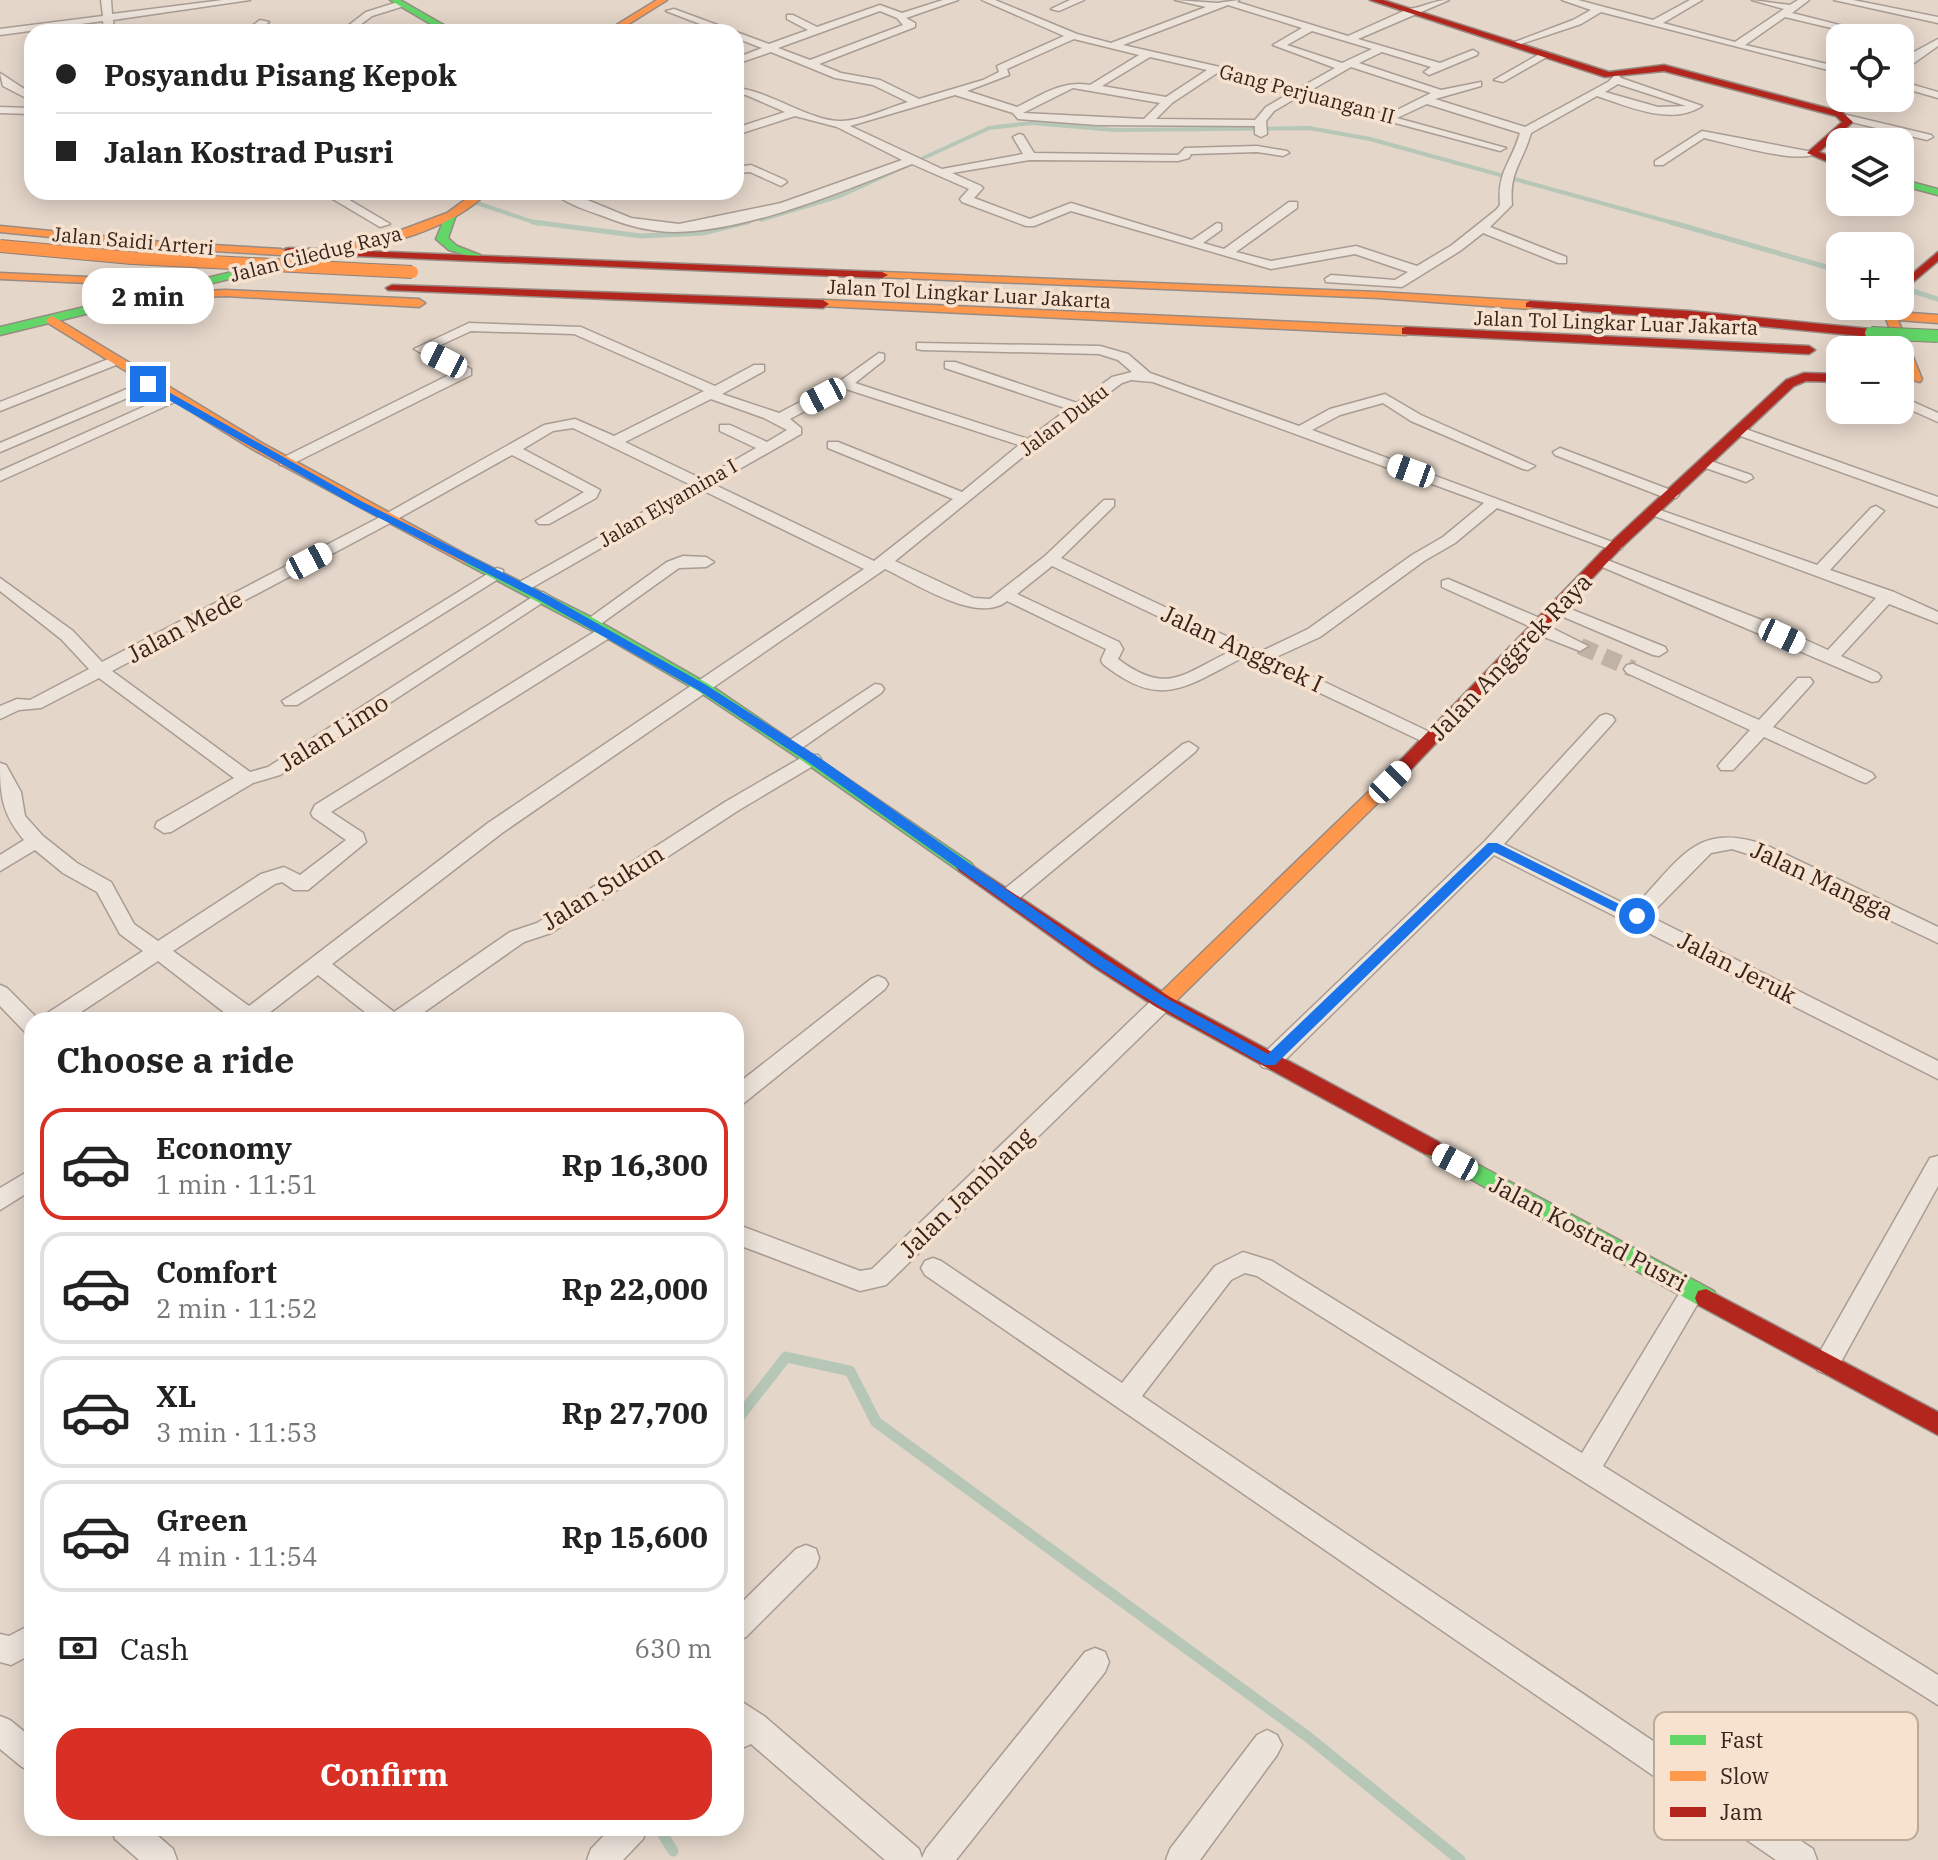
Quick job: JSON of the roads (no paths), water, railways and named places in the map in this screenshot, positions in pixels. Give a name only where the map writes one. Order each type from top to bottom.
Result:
[{"type":"main road","points":[[627,24],[667,5],[690,0]]},
{"type":"main road","points":[[1374,0],[1519,44],[1617,78],[1664,68],[1847,118],[1848,122],[1812,153],[1826,158]]},
{"type":"main road","points":[[398,2],[437,24]]},
{"type":"main road","points":[[647,24],[667,5]]},
{"type":"main road","points":[[1914,186],[1938,192]]},
{"type":"main road","name":"Jalan Ciledug Raya","points":[[0,331],[193,285],[289,251],[468,200]]},
{"type":"main road","points":[[445,208],[442,239],[453,248],[476,257]]},
{"type":"main road","name":"Jalan Ciledug Raya","points":[[268,259],[323,253],[395,236],[445,208]]},
{"type":"main road","name":"Jalan Saidi Arteri","points":[[0,229],[226,249],[268,259]]},
{"type":"main road","points":[[87,281],[124,278],[147,269],[160,255],[151,244]]},
{"type":"main road","name":"Jalan Tol Lingkar Luar Jakarta","points":[[0,246],[132,258],[412,272],[1575,315],[1938,336]]},
{"type":"main road","points":[[0,276],[193,285],[226,249]]},
{"type":"main road","points":[[289,251],[1143,284],[1575,315]]},
{"type":"main road","points":[[1914,278],[1938,255]]},
{"type":"main road","points":[[326,297],[316,290],[315,278],[321,272],[341,262],[390,256]]},
{"type":"main road","points":[[268,259],[288,280],[326,297]]},
{"type":"main road","name":"Jalan Tol Lingkar Luar Jakarta","points":[[0,262],[115,273],[392,288],[801,303],[1821,351]]},
{"type":"main road","points":[[149,296],[226,293],[326,297],[672,317]]},
{"type":"main road","points":[[1895,336],[1892,319],[1897,316],[1938,319]]},
{"type":"main road","name":"Jalan Kostrad Pusri","points":[[52,320],[111,362],[285,462],[387,519],[543,597],[702,687],[793,746],[1100,962],[1163,1002],[1938,1424]]},
{"type":"main road","points":[[921,337],[1481,344],[1517,338]]},
{"type":"main road","points":[[1914,356],[1925,356]]},
{"type":"main road","name":"Jalan Anggrek Raya","points":[[1163,1002],[1432,740],[1615,546],[1796,379],[1826,378]]},
{"type":"main road","points":[[1914,379],[1938,380]]},
{"type":"street","points":[[106,0],[108,24]]},
{"type":"street","points":[[62,24],[245,0]]},
{"type":"street","points":[[744,58],[880,8],[902,16],[953,0]]},
{"type":"street","name":"Gang Perjuangan II","points":[[987,0],[1073,36],[1216,69],[1500,148]]},
{"type":"street","points":[[1056,9],[1079,0]]},
{"type":"street","points":[[1180,0],[1226,3],[1441,67]]},
{"type":"street","points":[[1349,39],[1444,0]]},
{"type":"street","points":[[1567,0],[1826,67]]},
{"type":"street","points":[[1653,24],[1697,0]]},
{"type":"street","points":[[1757,0],[1835,24]]},
{"type":"street","points":[[1737,46],[1804,0]]},
{"type":"street","points":[[1839,0],[1938,20]]},
{"type":"street","points":[[356,24],[369,14],[398,2]]},
{"type":"street","points":[[1112,46],[1226,3]]},
{"type":"street","points":[[667,5],[712,24]]},
{"type":"street","points":[[1519,44],[1577,22],[1599,9]]},
{"type":"street","points":[[810,64],[911,26],[900,18],[902,16]]},
{"type":"street","points":[[790,17],[815,30]]},
{"type":"street","points":[[1312,27],[1278,45],[1440,93]]},
{"type":"street","points":[[0,32],[24,29]]},
{"type":"street","points":[[841,125],[995,79],[1005,73],[1001,68],[1073,36]]},
{"type":"street","points":[[744,37],[839,76],[876,82],[919,103]]},
{"type":"street","points":[[1914,59],[1938,42]]},
{"type":"street","points":[[1914,46],[1926,49]]},
{"type":"street","points":[[1257,149],[1261,126],[1270,109],[1378,50]]},
{"type":"street","points":[[1408,82],[1473,53]]},
{"type":"street","points":[[1092,88],[1148,54]]},
{"type":"street","points":[[1499,80],[1547,54]]},
{"type":"street","points":[[1146,123],[1168,101],[1216,69]]},
{"type":"street","points":[[0,76],[24,94]]},
{"type":"street","points":[[1331,279],[1397,284],[1481,228],[1506,205],[1507,177],[1526,131],[1617,78],[1697,106],[1679,113],[1653,110],[1595,92]]},
{"type":"street","points":[[1391,117],[1440,93],[1477,84]]},
{"type":"street","points":[[1018,113],[1073,85],[1168,101]]},
{"type":"street","points":[[1914,88],[1938,95]]},
{"type":"street","points":[[744,92],[795,112],[841,125],[977,188],[966,199],[1034,222],[1071,207],[1263,263],[1276,265],[1356,250],[1419,271]]},
{"type":"street","points":[[958,92],[1018,113],[1024,118],[1261,126]]},
{"type":"street","points":[[1426,100],[1526,131]]},
{"type":"street","points":[[0,110],[24,111]]},
{"type":"street","points":[[744,129],[795,112]]},
{"type":"street","points":[[1847,118],[1927,137]]},
{"type":"street","points":[[1659,163],[1702,134],[1756,147],[1812,153]]},
{"type":"street","points":[[1019,137],[1030,156]]},
{"type":"street","points":[[939,170],[1030,156],[1071,154],[1178,158],[1185,156],[1185,151],[1257,149],[1283,153]]},
{"type":"street","points":[[576,200],[601,212],[653,225],[680,228],[765,212],[914,161]]},
{"type":"street","points":[[744,169],[751,168],[781,182]]},
{"type":"street","points":[[341,200],[384,224]]},
{"type":"street","points":[[1228,252],[1293,205]]},
{"type":"street","points":[[1194,244],[1217,227]]},
{"type":"street","points":[[1481,228],[1562,260]]},
{"type":"street","points":[[285,462],[466,372],[421,349],[469,327],[576,330],[712,393],[779,419],[845,384],[879,357]]},
{"type":"street","points":[[921,337],[1100,350],[1123,357],[1145,376],[1615,546]]},
{"type":"street","points":[[0,407],[111,362]]},
{"type":"street","points":[[950,365],[1079,408]]},
{"type":"street","points":[[614,442],[759,368]]},
{"type":"street","name":"Jalan Duku","points":[[255,1012],[495,828],[880,565],[1030,444],[1117,380],[1145,376]]},
{"type":"street","points":[[0,448],[148,384]]},
{"type":"street","points":[[845,384],[1030,444]]},
{"type":"street","points":[[0,477],[172,398]]},
{"type":"street","points":[[1300,431],[1335,412],[1385,398],[1416,418],[1528,466]]},
{"type":"street","points":[[1914,407],[1938,418]]},
{"type":"street","name":"Jalan Elyamina I","points":[[522,587],[796,431],[794,426],[779,419]]},
{"type":"street","name":"Jalan Mede","points":[[3,589],[67,635],[101,671],[561,423],[575,423],[699,484],[977,605],[994,604],[1007,595]]},
{"type":"street","points":[[725,428],[766,447]]},
{"type":"street","points":[[1740,431],[1938,502]]},
{"type":"street","points":[[833,445],[964,498]]},
{"type":"street","points":[[512,449],[592,490],[591,495],[544,521]]},
{"type":"street","points":[[1560,452],[1671,495]]},
{"type":"street","points":[[1705,463],[1746,478]]},
{"type":"street","points":[[1109,503],[1051,559],[1007,595],[1113,646],[1115,649],[1109,660],[1113,664],[1150,685],[1161,687],[1173,686],[1314,633],[1418,558],[1449,540],[1495,502]]},
{"type":"street","points":[[1819,573],[1876,511]]},
{"type":"street","points":[[1652,512],[1888,595],[1938,618]]},
{"type":"street","name":"Jalan Anggrek I","points":[[1051,559],[1432,740]]},
{"type":"street","points":[[65,1012],[268,879],[284,874],[301,885],[355,844],[356,838],[320,813],[322,809],[597,628],[673,565],[683,561],[706,562]]},
{"type":"street","points":[[1601,563],[1758,625],[1872,677]]},
{"type":"street","points":[[291,701],[497,573]]},
{"type":"street","points":[[1448,584],[1580,646]]},
{"type":"street","points":[[1830,658],[1888,595]]},
{"type":"street","name":"Jalan Limo","points":[[164,827],[247,779],[274,771],[543,597]]},
{"type":"street","points":[[1558,609],[1659,651]]},
{"type":"street","points":[[1633,669],[1758,730],[1866,777]]},
{"type":"street","points":[[0,713],[20,703],[26,706],[35,704],[101,671],[247,779]]},
{"type":"street","points":[[1727,766],[1804,682]]},
{"type":"street","points":[[793,746],[875,689]]},
{"type":"street","points":[[1270,1061],[1492,846],[1606,720]]},
{"type":"street","points":[[1009,896],[1189,748]]},
{"type":"street","name":"Jalan Sukun","points":[[409,1012],[517,937],[544,928],[732,806],[812,759]]},
{"type":"street","points":[[0,769],[12,792],[16,818],[36,841],[70,868],[104,887],[127,929],[239,1012]]},
{"type":"street","points":[[0,864],[36,841]]},
{"type":"street","name":"Jalan Mangga","points":[[1637,916],[1704,848],[1718,841],[1740,843],[1761,851],[1938,936]]},
{"type":"street","name":"Jalan Jeruk","points":[[1492,846],[1637,916],[1938,1071]]},
{"type":"street","points":[[316,963],[380,1012]]},
{"type":"street","points":[[744,1091],[878,984]]},
{"type":"street","points":[[0,993],[24,1018]]},
{"type":"street","name":"Jalan Jamblang","points":[[744,1242],[860,1281],[878,1278],[1163,1002]]},
{"type":"street","points":[[1827,1363],[1938,1165]]},
{"type":"street","points":[[0,1200],[24,1184]]},
{"type":"street","points":[[1126,1397],[1223,1273],[1243,1262],[1264,1268],[1938,1691]]},
{"type":"street","points":[[933,1268],[1654,1759]]},
{"type":"street","points":[[1586,1470],[1693,1291]]},
{"type":"street","points":[[744,1619],[806,1558]]},
{"type":"street","points":[[0,1648],[11,1651],[24,1643]]},
{"type":"street","points":[[937,1860],[1095,1662]]},
{"type":"street","points":[[744,1727],[908,1860]]},
{"type":"street","points":[[0,1730],[24,1750]]},
{"type":"street","points":[[1181,1860],[1267,1745]]},
{"type":"street","points":[[135,1836],[162,1860]]},
{"type":"street","points":[[602,1860],[624,1836]]},
{"type":"street","points":[[1773,1840],[1802,1860]]},
{"type":"waterway","points":[[761,220],[840,196],[989,128],[1032,123],[1114,130],[1309,128],[1370,139],[1675,224]]},
{"type":"waterway","points":[[477,203],[533,222]]},
{"type":"waterway","points":[[533,222],[641,236],[703,233],[739,224]]},
{"type":"waterway","points":[[533,222],[539,224]]},
{"type":"waterway","points":[[739,224],[747,222]]},
{"type":"waterway","points":[[739,224],[749,222]]},
{"type":"waterway","points":[[1670,222],[1675,224]]},
{"type":"waterway","points":[[1675,224],[1826,267]]},
{"type":"waterway","points":[[1914,291],[1938,299]]},
{"type":"waterway","points":[[744,1411],[786,1357],[850,1371],[876,1422],[1308,1737],[1460,1860]]},
{"type":"waterway","points":[[664,1836],[673,1851]]},
{"type":"tunnel","points":[[1580,646],[1633,669]]}]
